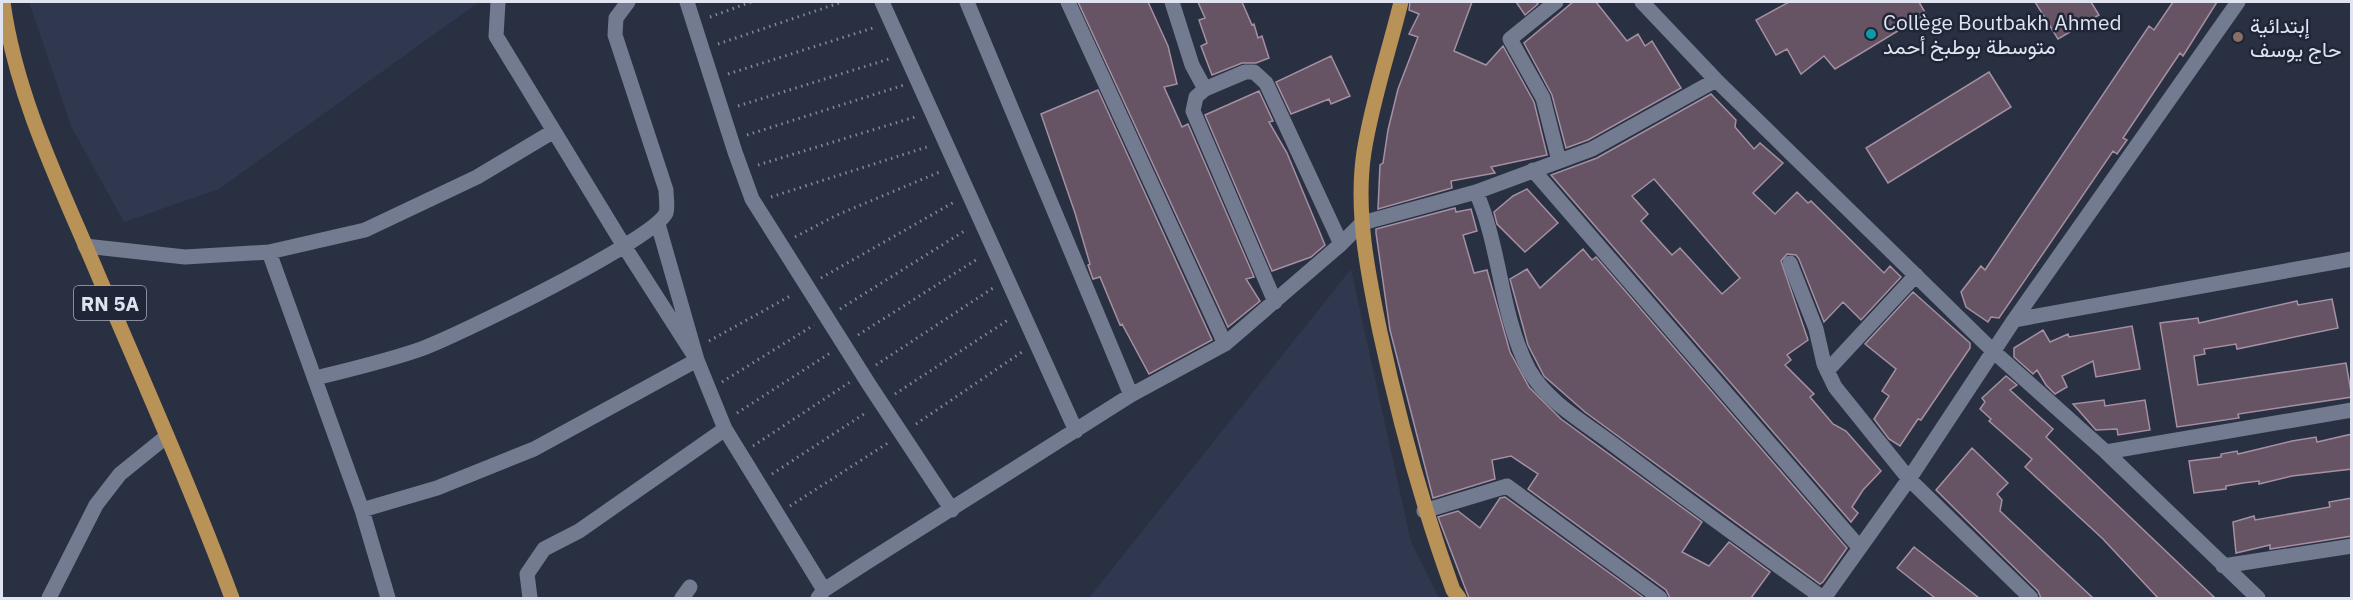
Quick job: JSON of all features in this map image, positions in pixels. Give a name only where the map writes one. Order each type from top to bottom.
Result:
[{"type":"main road","name":"RN 5A","points":[[3,2],[21,85],[86,246],[202,518],[232,598]]},
{"type":"main road","points":[[1401,2],[1364,153],[1362,223],[1368,274],[1397,411],[1425,511],[1453,590],[1459,598]]},
{"type":"street","points":[[498,2],[496,36],[624,246],[695,355]]},
{"type":"street","points":[[316,378],[420,350],[473,328],[624,246],[657,224],[666,212],[666,190],[615,35],[616,18],[628,2]]},
{"type":"street","points":[[687,2],[731,140],[754,202],[826,318],[952,510]]},
{"type":"street","points":[[882,2],[1076,431]]},
{"type":"street","points":[[968,2],[1131,395]]},
{"type":"street","points":[[1068,2],[1225,344]]},
{"type":"street","points":[[1172,2],[1192,65],[1205,89]]},
{"type":"street","points":[[1556,2],[1510,39],[1543,98],[1559,161]]},
{"type":"street","points":[[1642,2],[1716,80],[1994,351],[2106,452],[2258,598]]},
{"type":"street","points":[[1476,192],[1490,225],[1498,274],[1522,352],[1540,388],[1675,491],[1823,598],[1909,479],[2014,321],[2238,2]]},
{"type":"street","points":[[1275,302],[1193,111],[1196,97],[1205,89],[1245,72],[1254,72],[1266,84],[1341,244]]},
{"type":"street","points":[[657,224],[695,355],[724,426],[777,514],[821,594],[1131,395],[1225,344],[1341,244],[1362,223],[1476,192],[1592,148],[1716,80]]},
{"type":"street","points":[[86,246],[185,257],[269,252],[365,230],[477,177],[554,131]]},
{"type":"street","points":[[1533,170],[1859,547]]},
{"type":"street","points":[[269,252],[362,510],[388,598]]},
{"type":"street","points":[[2014,321],[2352,259]]},
{"type":"street","points":[[1790,263],[1816,329],[1827,370],[1835,387],[1909,479],[2031,598]]},
{"type":"street","points":[[1827,370],[1916,275]]},
{"type":"street","points":[[362,510],[437,488],[534,449],[695,355]]},
{"type":"street","points":[[2106,452],[2352,410]]},
{"type":"street","points":[[530,598],[526,574],[544,549],[579,531],[724,426]]},
{"type":"street","points":[[49,598],[96,505],[120,474],[167,435]]},
{"type":"street","points":[[1425,511],[1508,486],[1660,598]]},
{"type":"street","points":[[2223,566],[2352,546]]},
{"type":"path","points":[[694,23],[751,2]]},
{"type":"path","points":[[702,49],[842,2]]},
{"type":"path","points":[[712,79],[890,22]]},
{"type":"path","points":[[722,111],[904,54]]},
{"type":"path","points":[[731,140],[916,81]]},
{"type":"path","points":[[742,170],[930,112]]},
{"type":"path","points":[[754,202],[944,142]]},
{"type":"path","points":[[780,245],[837,215],[955,165]]},
{"type":"path","points":[[695,355],[968,194]]},
{"type":"path","points":[[709,390],[980,221]]},
{"type":"path","points":[[724,426],[844,344],[993,249]]},
{"type":"path","points":[[741,454],[1007,279]]},
{"type":"path","points":[[759,483],[1022,311]]},
{"type":"path","points":[[777,514],[902,434],[1036,342]]},
{"type":"shaded area","points":[[29,2],[479,2],[219,189],[124,222],[71,126]]},
{"type":"shaded area","points":[[1351,269],[1411,542],[1439,598],[1089,598]]},
{"type":"building","points":[[1078,2],[1148,2],[1168,46],[1177,84],[1164,87],[1182,127],[1188,124],[1254,277],[1246,279],[1260,301],[1228,327]]},
{"type":"building","points":[[1198,2],[1242,2],[1252,25],[1254,24],[1258,38],[1262,36],[1269,58],[1256,63],[1242,63],[1212,75],[1201,46],[1207,43],[1199,20],[1205,18]]},
{"type":"building","points":[[1410,2],[1472,2],[1454,51],[1486,65],[1503,46],[1534,102],[1547,155],[1491,167],[1495,173],[1451,181],[1452,188],[1378,209],[1380,165],[1383,163],[1388,130],[1398,89],[1418,37],[1409,34],[1419,14],[1409,10]]},
{"type":"building","points":[[1516,2],[1536,2],[1538,4],[1525,15]]},
{"type":"building","points":[[1573,2],[1596,2],[1627,41],[1638,34],[1645,46],[1652,41],[1681,88],[1588,140],[1566,148],[1552,95],[1524,43]]},
{"type":"building","points":[[1789,2],[1919,2],[1926,14],[1835,69],[1824,56],[1801,74],[1787,49],[1776,55],[1756,20]]},
{"type":"building","points":[[2035,2],[2091,2],[2099,15],[2058,39]]},
{"type":"building","points":[[2173,2],[2217,2],[2183,56],[2180,53],[2123,138],[2127,140],[2117,154],[2113,151],[1999,318],[1991,317],[1988,322],[1966,307],[1961,292],[1981,266],[1985,270],[2149,26],[2154,30]]},
{"type":"building","points":[[1331,56],[1350,96],[1331,104],[1329,99],[1291,114],[1276,82]]},
{"type":"building","points":[[1989,72],[2011,107],[1888,183],[1866,148]]},
{"type":"building","points":[[1098,90],[1212,340],[1149,374],[1122,324],[1120,325],[1100,277],[1093,279],[1075,213],[1041,114]]},
{"type":"building","points":[[1259,91],[1273,121],[1269,122],[1287,153],[1325,245],[1311,257],[1272,271],[1205,115]]},
{"type":"building","points":[[1711,94],[1736,120],[1735,127],[1754,149],[1760,143],[1783,163],[1753,193],[1775,214],[1797,192],[1808,203],[1811,201],[1884,273],[1890,266],[1901,277],[1861,320],[1843,302],[1824,322],[1799,259],[1796,255],[1787,254],[1781,261],[1808,340],[1787,355],[1791,360],[1785,365],[1814,394],[1810,397],[1833,424],[1846,431],[1881,471],[1863,490],[1852,507],[1858,513],[1851,522],[1551,175],[1597,158]],"holes":[[[1654,179],[1740,278],[1722,294],[1680,248],[1672,255],[1641,221],[1648,214],[1632,196]]]},
{"type":"building","points":[[1527,189],[1558,223],[1525,252],[1497,224],[1494,212],[1513,196]]},
{"type":"building","points":[[1455,208],[1456,212],[1471,209],[1477,231],[1463,235],[1474,273],[1487,270],[1510,352],[1529,387],[1561,419],[1702,522],[1682,552],[1709,566],[1729,542],[1770,572],[1751,598],[1670,598],[1666,590],[1528,489],[1538,474],[1511,456],[1492,460],[1495,479],[1433,498],[1390,330],[1376,229]]},
{"type":"building","points":[[1583,249],[1592,260],[1596,257],[1847,548],[1823,582],[1820,584],[1585,412],[1544,376],[1528,345],[1510,279],[1527,269],[1540,288]]},
{"type":"building","points":[[1913,292],[1970,343],[1970,348],[1921,420],[1918,419],[1900,446],[1889,439],[1874,419],[1889,396],[1882,391],[1896,369],[1865,344]]},
{"type":"building","points":[[2332,299],[2338,328],[2237,349],[2236,344],[2204,349],[2205,354],[2194,356],[2198,385],[2346,363],[2352,397],[2238,414],[2239,418],[2177,427],[2160,323],[2198,318],[2199,323],[2297,301],[2298,305]]},
{"type":"building","points":[[2132,326],[2140,369],[2096,377],[2093,361],[2062,376],[2067,387],[2055,394],[2037,370],[2033,374],[2014,357],[2014,348],[2043,330],[2050,342],[2068,334],[2069,337]]},
{"type":"building","points":[[2006,376],[2017,385],[2010,390],[2053,429],[2046,437],[2215,598],[2158,598],[2103,539],[2025,467],[2032,459],[1989,421],[1991,419],[1980,409],[1985,402],[1982,398]]},
{"type":"building","points":[[2104,400],[2105,406],[2145,400],[2150,430],[2118,435],[2117,429],[2096,430],[2073,404]]},
{"type":"building","points":[[2352,434],[2352,469],[2292,476],[2259,484],[2259,481],[2243,483],[2226,486],[2226,489],[2194,493],[2189,461],[2221,457],[2221,454],[2237,451],[2238,454],[2316,437],[2317,442]]},
{"type":"building","points":[[1972,448],[2008,483],[1997,494],[2002,500],[2000,511],[2093,598],[2041,598],[2038,591],[1936,490]]},
{"type":"building","points":[[1505,497],[1644,598],[1469,598],[1438,517],[1458,511],[1480,528],[1500,498]]},
{"type":"building","points":[[2352,498],[2352,536],[2270,549],[2270,545],[2236,553],[2233,522],[2254,516],[2255,520],[2330,507],[2329,502]]},
{"type":"building","points":[[1914,547],[1979,598],[1935,598],[1897,568]]},
{"type":"place","name":"Collège Boutbakh Ahmed متوسطة بوطبخ أحمد","points":[[1871,34]]},
{"type":"place","name":"إبتدائية حاج يوسف","points":[[2238,37]]}]
